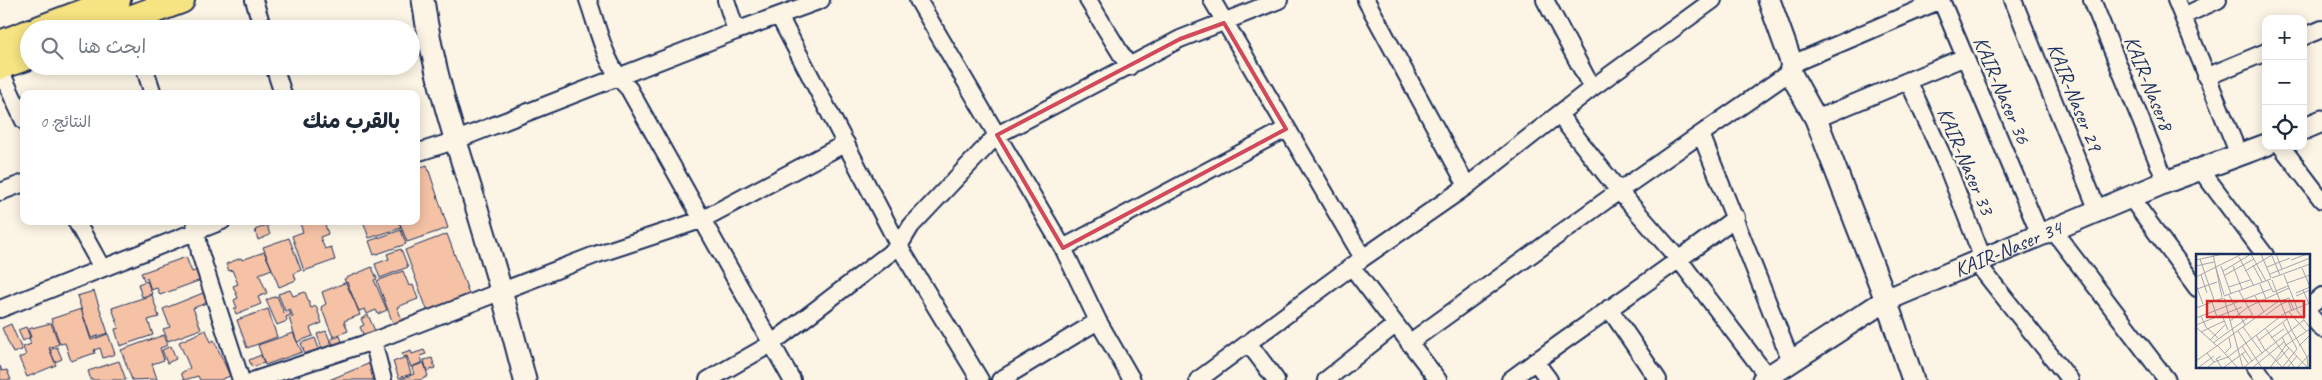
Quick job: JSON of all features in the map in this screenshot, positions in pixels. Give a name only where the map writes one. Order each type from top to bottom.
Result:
[{"type":"main road","points":[[100,20],[126,16],[181,0]]},
{"type":"main road","points":[[0,44],[20,36]]},
{"type":"main road","points":[[0,66],[20,59]]},
{"type":"street","points":[[254,0],[260,20]]},
{"type":"street","points":[[409,0],[418,20]]},
{"type":"street","points":[[423,0],[429,46],[454,141],[502,292],[525,380]]},
{"type":"street","points":[[588,0],[610,64],[618,78],[629,89],[792,380]]},
{"type":"street","points":[[726,0],[736,31]]},
{"type":"street","points":[[420,152],[454,141],[736,31],[821,0]]},
{"type":"street","points":[[918,0],[1062,248],[1098,321],[1132,380]]},
{"type":"street","points":[[1088,0],[1129,67]]},
{"type":"street","points":[[1212,0],[1395,325],[1438,380]]},
{"type":"street","points":[[708,380],[771,344],[899,246],[911,226],[997,134],[1180,39],[1279,0]]},
{"type":"street","points":[[1366,0],[1467,186]]},
{"type":"street","points":[[1545,0],[1592,88]]},
{"type":"street","points":[[1198,380],[1358,262],[1467,186],[1592,88],[1713,0]]},
{"type":"street","points":[[1768,0],[1791,68],[1816,119],[1886,300],[1914,380]]},
{"type":"street","name":"KAIR-Naser 36","points":[[1409,343],[1791,68],[1941,0],[1965,57],[2046,232],[2167,380]]},
{"type":"street","name":"KAIR-Naser 29","points":[[2013,0],[2098,211]]},
{"type":"street","name":"KAIR-Naser8","points":[[2092,0],[2166,182]]},
{"type":"street","points":[[2176,0],[2239,154]]},
{"type":"street","points":[[2182,16],[2218,0]]},
{"type":"street","points":[[779,16],[899,246],[980,380]]},
{"type":"street","points":[[420,25],[429,46]]},
{"type":"street","points":[[2307,35],[2322,29]]},
{"type":"street","points":[[2206,77],[2262,54]]},
{"type":"street","points":[[1816,119],[1965,57]]},
{"type":"street","points":[[0,70],[20,112]]},
{"type":"street","points":[[147,75],[152,90]]},
{"type":"street","points":[[277,75],[282,90]]},
{"type":"street","name":"KAIR-Naser 33","points":[[1908,80],[1947,166],[1979,261],[2070,380]]},
{"type":"street","points":[[1559,115],[1619,191],[1680,261],[1765,378]]},
{"type":"street","points":[[2307,127],[2322,121]]},
{"type":"street","points":[[1062,248],[1286,129]]},
{"type":"street","points":[[1701,134],[1736,217],[1792,361]]},
{"type":"street","points":[[255,380],[373,341],[595,255],[701,220],[846,143]]},
{"type":"street","name":"KAIR-Naser 34","points":[[1765,378],[1886,300],[2166,182],[2262,146]]},
{"type":"street","points":[[2284,150],[2322,200]]},
{"type":"street","points":[[2200,169],[2264,254]]},
{"type":"street","points":[[0,192],[20,184]]},
{"type":"street","points":[[2131,198],[2196,287]]},
{"type":"street","points":[[1510,380],[1609,308],[1680,261],[1736,217]]},
{"type":"street","points":[[78,225],[102,268]]},
{"type":"street","points":[[0,309],[102,268],[197,226],[200,253],[242,380]]},
{"type":"street","points":[[2310,306],[2322,296]]},
{"type":"street","points":[[1609,308],[1658,380]]},
{"type":"street","points":[[2310,315],[2322,330]]},
{"type":"street","points":[[1000,380],[1098,321]]},
{"type":"street","points":[[1326,380],[1395,325]]},
{"type":"street","points":[[373,341],[383,380]]},
{"type":"street","points":[[1249,344],[1276,380]]},
{"type":"street","points":[[1535,361],[1549,380]]},
{"type":"street","points":[[2256,368],[2265,380]]},
{"type":"highlighted area","points":[[1224,23],[1286,129],[1063,248],[997,135],[1180,39]]},
{"type":"building","points":[[427,165],[448,228],[407,242],[401,225],[420,225],[420,168]]},
{"type":"building","points":[[267,225],[270,235],[258,240],[255,230]]},
{"type":"building","points":[[300,225],[325,225],[328,234],[320,237],[325,249],[331,247],[335,260],[304,271],[292,236],[303,232]]},
{"type":"building","points":[[364,225],[400,225],[401,228],[369,238]]},
{"type":"building","points":[[401,230],[406,244],[374,255],[369,241]]},
{"type":"building","points":[[447,234],[471,299],[429,315],[405,250]]},
{"type":"building","points":[[289,238],[301,270],[294,273],[296,280],[279,287],[263,247]]},
{"type":"building","points":[[401,249],[408,267],[380,278],[375,264],[389,259],[387,254]]},
{"type":"building","points":[[264,252],[272,269],[259,274],[267,293],[258,297],[261,304],[236,314],[234,309],[237,308],[234,300],[238,298],[233,286],[238,284],[232,270],[229,271],[226,264]]},
{"type":"building","points":[[186,257],[192,272],[197,270],[201,280],[160,295],[157,288],[151,290],[147,278],[144,280],[141,273]]},
{"type":"building","points":[[372,267],[377,279],[374,280],[387,310],[378,314],[376,310],[367,314],[365,309],[359,311],[344,279]]},
{"type":"building","points":[[403,271],[409,286],[413,285],[418,299],[397,307],[403,322],[394,326],[377,281]]},
{"type":"building","points":[[147,281],[152,294],[142,297],[138,284]]},
{"type":"building","points":[[347,282],[360,315],[344,321],[348,331],[333,337],[321,307],[326,304],[322,292]]},
{"type":"building","points":[[290,290],[293,296],[305,292],[311,308],[316,306],[322,323],[310,328],[313,336],[297,342],[289,318],[293,317],[290,309],[285,311],[278,294]]},
{"type":"building","points":[[94,291],[108,333],[91,338],[77,296]]},
{"type":"building","points":[[208,291],[212,301],[193,308],[201,329],[168,341],[163,329],[170,327],[163,309]]},
{"type":"building","points":[[152,295],[159,317],[148,320],[153,335],[120,346],[115,329],[119,328],[112,308]]},
{"type":"building","points":[[277,296],[284,313],[289,311],[291,315],[286,317],[287,321],[277,325],[266,300]]},
{"type":"building","points":[[81,309],[91,340],[108,334],[115,354],[103,358],[100,348],[94,350],[95,353],[71,361],[65,343],[60,344],[51,319]]},
{"type":"building","points":[[268,309],[277,337],[247,348],[237,320]]},
{"type":"building","points":[[368,315],[375,331],[364,336],[360,327],[364,325],[361,319]]},
{"type":"building","points":[[51,323],[59,344],[49,348],[56,365],[27,377],[19,358],[26,355],[23,347],[31,344],[28,329]]},
{"type":"building","points":[[11,324],[22,350],[13,353],[2,328]]},
{"type":"building","points":[[26,327],[30,337],[23,341],[18,330]]},
{"type":"building","points":[[206,330],[211,342],[214,340],[230,376],[220,380],[200,380],[198,376],[184,380],[181,373],[190,368],[179,342]]},
{"type":"building","points":[[326,331],[333,348],[323,352],[317,334]]},
{"type":"building","points":[[293,333],[302,352],[265,365],[258,345]]},
{"type":"building","points":[[164,335],[168,345],[160,348],[164,360],[152,364],[157,379],[132,380],[121,350]]},
{"type":"building","points":[[340,336],[343,344],[334,347],[331,339]]},
{"type":"building","points":[[315,338],[319,349],[305,355],[301,343]]},
{"type":"building","points":[[171,346],[176,359],[167,363],[162,350]]},
{"type":"building","points":[[57,347],[62,359],[55,362],[50,350]]},
{"type":"building","points":[[424,350],[426,354],[420,356],[423,362],[411,367],[407,356],[403,357],[402,354],[411,351],[412,354]]},
{"type":"building","points":[[261,355],[264,363],[252,367],[249,360]]},
{"type":"building","points":[[406,357],[411,374],[399,378],[393,362]]},
{"type":"building","points":[[432,358],[435,368],[427,371],[424,360]]},
{"type":"building","points":[[119,361],[126,380],[91,380],[88,371]]},
{"type":"building","points":[[424,363],[428,376],[421,380],[399,380],[414,374],[412,367]]},
{"type":"building","points":[[368,364],[378,373],[379,380],[329,380]]},
{"type":"building","points":[[0,366],[2,371],[7,370],[11,380],[0,380]]}]
